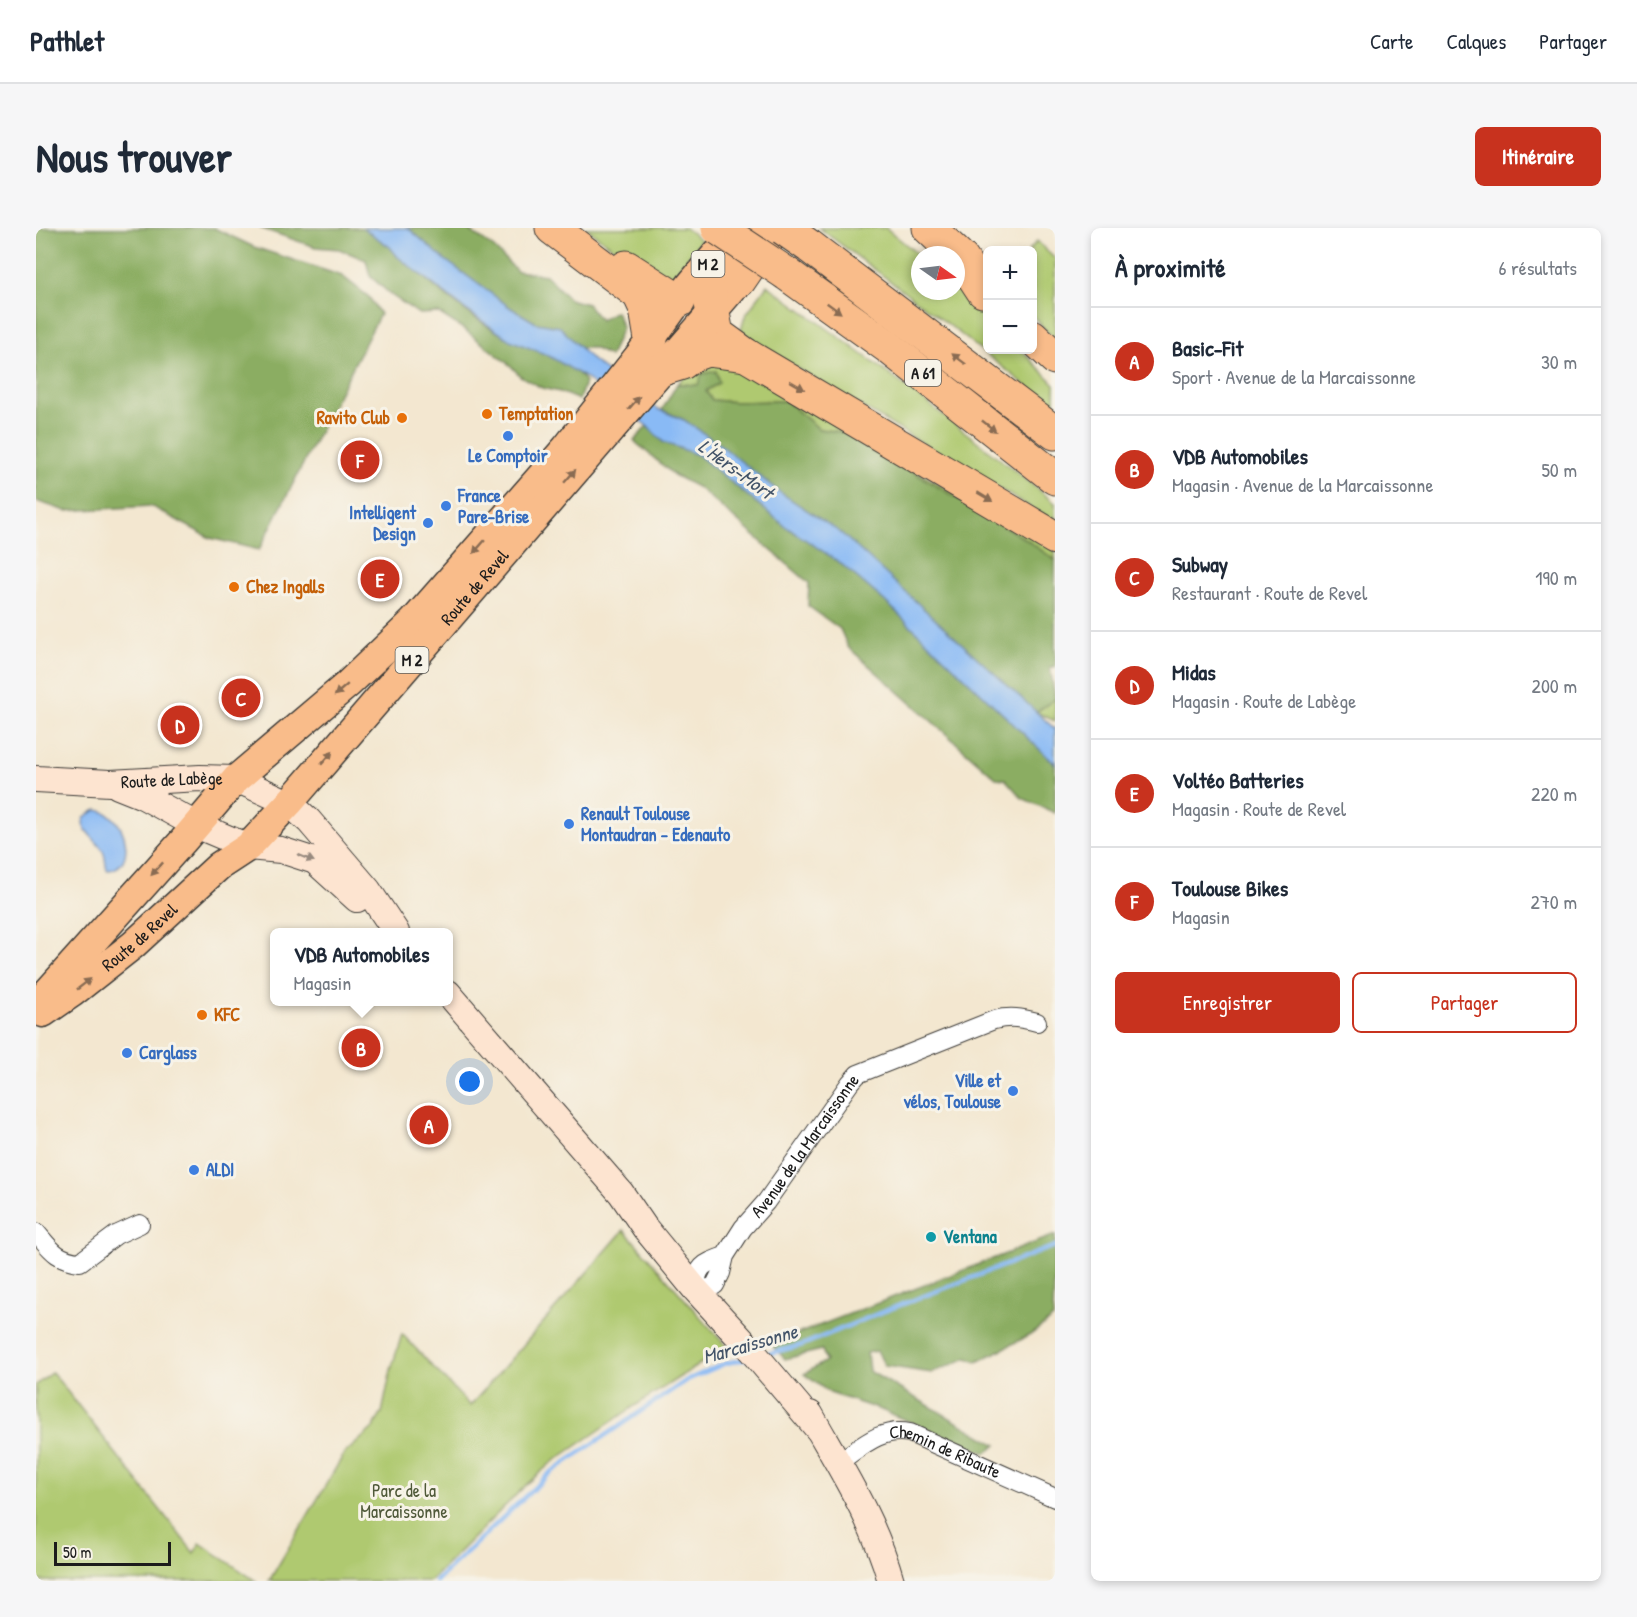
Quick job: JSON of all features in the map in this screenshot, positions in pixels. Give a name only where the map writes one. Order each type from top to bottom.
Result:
[{"type":"highway","points":[[552,228],[639,294],[646,309],[652,354],[682,363],[693,355],[707,350],[746,355]]},
{"type":"highway","points":[[563,228],[679,301]]},
{"type":"highway","name":"A 61","points":[[718,228],[887,346],[1055,478]]},
{"type":"highway","name":"M 2","points":[[713,310],[708,288],[709,282],[746,228]]},
{"type":"highway","name":"M 2","points":[[739,281],[774,228]]},
{"type":"highway","points":[[907,228],[929,246]]},
{"type":"highway","points":[[929,228],[962,260],[983,290]]},
{"type":"highway","name":"A 61","points":[[792,234],[1055,433]]},
{"type":"highway","points":[[965,276],[983,291]]},
{"type":"highway","points":[[713,310],[717,334],[746,355],[1055,538]]},
{"type":"highway","points":[[1037,341],[1055,358]]},
{"type":"main road","name":"Route de Revel","points":[[36,1018],[133,945],[219,866],[248,847],[289,803],[595,430],[652,354],[679,301],[690,285],[739,228]]},
{"type":"main road","name":"Route de Revel","points":[[652,354],[713,310],[739,281],[792,234]]},
{"type":"main road","points":[[679,301],[693,308],[713,310]]},
{"type":"main road","name":"Route de Revel","points":[[36,1005],[236,779],[348,684],[399,637],[595,430]]},
{"type":"main road","name":"Route de Labège","points":[[36,779],[110,783],[200,778],[236,779]]},
{"type":"main road","points":[[236,779],[289,803],[319,831],[368,890],[393,928]]},
{"type":"main road","name":"Route de Labège","points":[[110,783],[143,796],[196,825],[248,847]]},
{"type":"main road","points":[[248,847],[280,850],[315,861],[392,928]]},
{"type":"main road","points":[[453,999],[621,1193],[645,1228],[700,1284],[778,1374],[818,1429],[838,1462],[866,1514],[891,1581]]},
{"type":"street","name":"Avenue de la Marcaissonne","points":[[700,1284],[721,1273],[725,1256],[742,1228],[766,1202],[858,1074],[994,1020],[1007,1017],[1037,1022]]},
{"type":"street","points":[[36,1232],[56,1255],[67,1261],[80,1262],[116,1235],[140,1224]]},
{"type":"street","name":"Chemin de Ribaute","points":[[838,1462],[873,1438],[898,1430],[909,1432],[1055,1498]]},
{"type":"green space","points":[[36,228],[214,228],[254,247],[342,276],[369,297],[380,314],[259,550],[210,538],[151,506],[66,511],[36,501]]},
{"type":"green space","points":[[260,228],[363,228],[390,247],[398,257],[480,321],[510,339],[571,367],[585,382],[579,400],[542,388],[520,376],[511,366],[465,330],[439,313],[419,314],[391,295],[370,276],[366,260],[339,249],[315,247]]},
{"type":"green space","points":[[408,228],[466,228],[494,248],[517,271],[546,275],[569,299],[587,304],[600,320],[616,311],[622,327],[610,357],[594,348],[578,348],[560,327],[536,323],[511,308],[444,259]]},
{"type":"green space","points":[[586,228],[685,228],[701,240],[672,279],[660,282]]},
{"type":"green space","points":[[819,228],[886,228],[911,249],[911,297]]},
{"type":"green space","points":[[1037,241],[1055,259],[1055,340],[1037,320],[1037,246],[1033,246]]},
{"type":"green space","points":[[767,285],[912,392],[1055,503],[1055,522],[751,341],[741,330],[745,316]]},
{"type":"green space","points":[[965,294],[983,310],[983,352],[915,300],[965,300]]},
{"type":"green space","points":[[986,354],[1025,354],[1055,384],[1055,408]]},
{"type":"green space","points":[[726,361],[1055,551],[1055,560],[1022,537],[848,433],[819,429],[786,401],[712,400],[704,390],[697,386],[677,384],[692,368]]},
{"type":"green space","points":[[716,371],[719,383],[706,391],[712,400],[786,401],[819,429],[848,433],[1022,537],[1055,560],[1055,667],[1050,667],[1055,699],[1036,712],[841,533],[778,491],[722,446],[684,420],[662,410],[677,384],[698,385],[702,374]]},
{"type":"green space","points":[[647,426],[663,442],[698,455],[785,526],[839,562],[887,603],[1055,764],[1055,813],[1022,798],[1005,779],[996,778],[848,647],[840,629],[808,606],[809,583],[699,488],[674,475],[634,441]]},
{"type":"green space","points":[[1055,699],[1055,721],[1036,712]]},
{"type":"green space","name":"Parc de la Marcaissonne","points":[[624,1230],[726,1346],[726,1352],[703,1362],[550,1464],[430,1581],[269,1581],[344,1454],[373,1428],[382,1413],[391,1370],[402,1334],[470,1406]]},
{"type":"green space","points":[[1055,1235],[1053,1318],[1030,1335],[977,1362],[967,1358],[932,1373],[885,1366],[877,1351],[867,1353],[869,1371],[997,1445],[986,1453],[881,1410],[830,1393],[804,1374],[826,1361],[822,1350],[785,1359],[771,1344]]},
{"type":"green space","points":[[52,1372],[194,1553],[200,1543],[256,1581],[36,1581],[36,1385]]},
{"type":"water","name":"L'Hers-Mort","points":[[363,228],[408,228],[444,259],[511,308],[536,323],[560,327],[593,361],[658,409],[684,420],[722,446],[778,491],[841,533],[1055,729],[1055,764],[887,603],[839,562],[785,526],[698,455],[663,442],[647,426],[580,374],[547,355],[510,340],[465,309],[398,257],[390,247]]},
{"type":"water","points":[[97,810],[108,814],[122,831],[126,852],[117,868],[107,870],[103,851],[83,825],[88,815]]},
{"type":"waterway","name":"Marcaissonne","points":[[767,1354],[802,1345],[1055,1246]]},
{"type":"waterway","name":"Marcaissonne","points":[[436,1581],[550,1473],[687,1380],[726,1363],[747,1359]]},
{"type":"place","name":"Temptation","points":[[487,414]]},
{"type":"place","name":"Ravito Club","points":[[402,418]]},
{"type":"place","name":"Le Comptoir","points":[[508,436]]},
{"type":"place","name":"Toulouse Bikes","points":[[360,460]]},
{"type":"place","name":"France Pare-Brise","points":[[446,506]]},
{"type":"place","name":"Intelligent Design","points":[[428,523]]},
{"type":"place","name":"Voltéo Batteries","points":[[380,579]]},
{"type":"place","name":"Chez Ingalls","points":[[234,587]]},
{"type":"place","name":"Subway","points":[[241,698]]},
{"type":"place","name":"Midas","points":[[180,725]]},
{"type":"place","name":"Renault Toulouse Montaudran - Edenauto","points":[[569,824]]},
{"type":"place","name":"KFC","points":[[202,1015]]},
{"type":"place","name":"VDB Automobiles","points":[[361,1048]]},
{"type":"place","name":"Carglass","points":[[127,1053]]},
{"type":"place","name":"Ville et vélos, Toulouse","points":[[1013,1091]]},
{"type":"place","name":"Basic-Fit","points":[[429,1125]]},
{"type":"place","name":"ALDI","points":[[194,1170]]},
{"type":"place","name":"Ventana","points":[[931,1237]]}]
